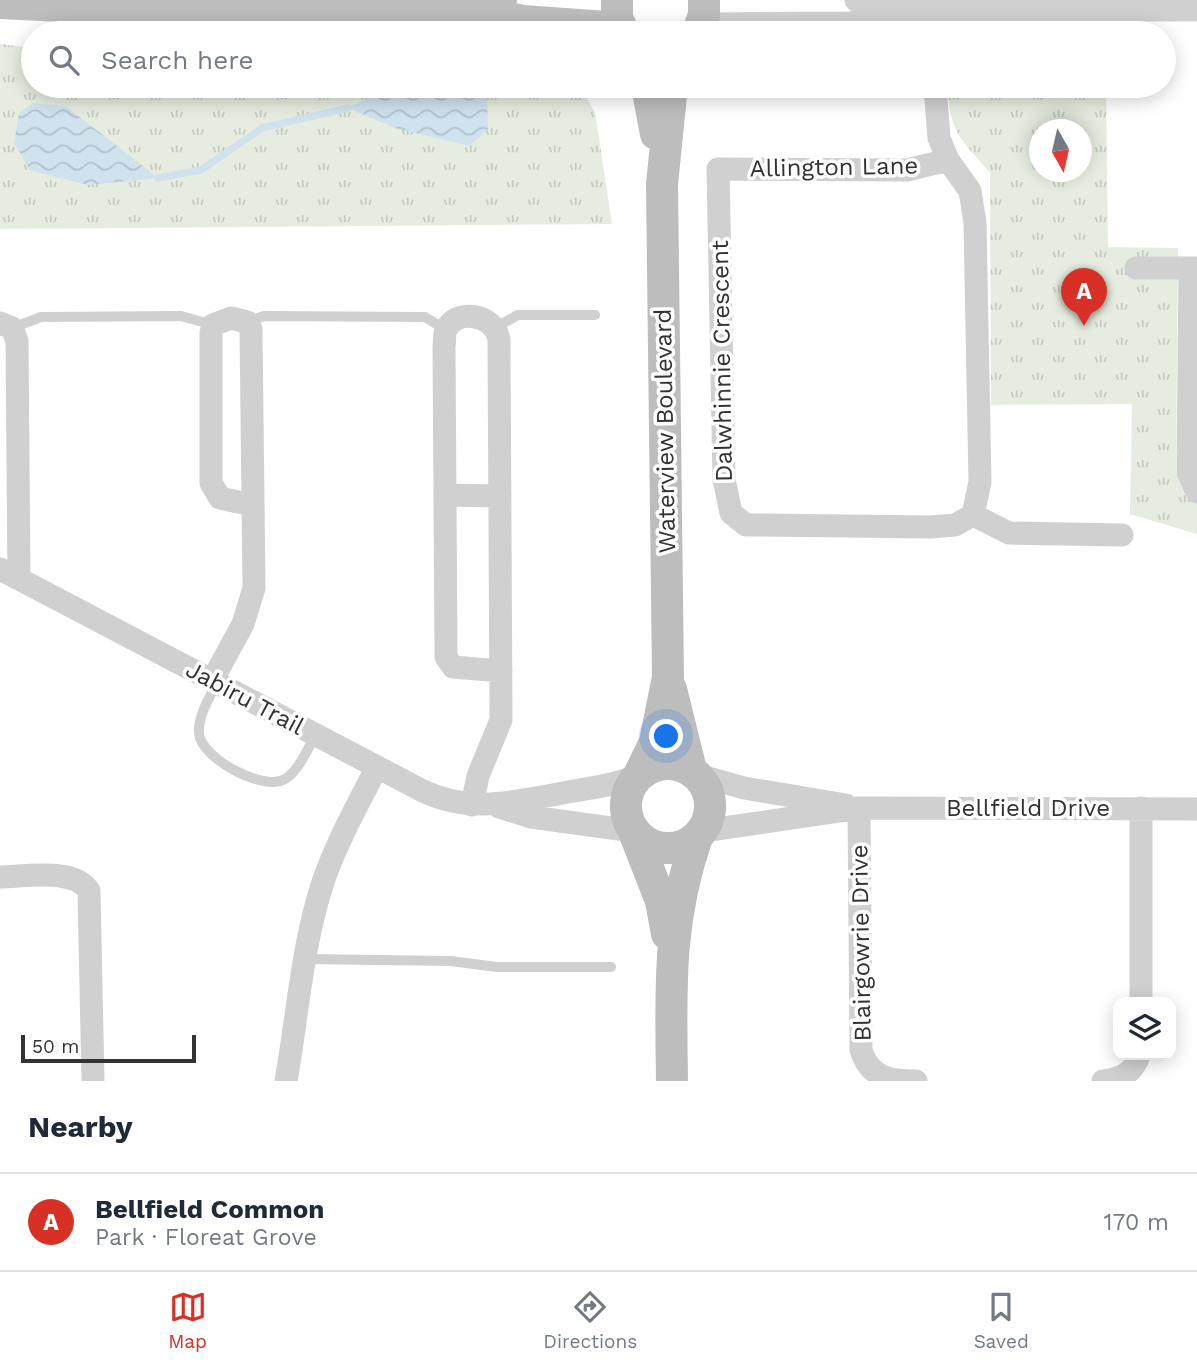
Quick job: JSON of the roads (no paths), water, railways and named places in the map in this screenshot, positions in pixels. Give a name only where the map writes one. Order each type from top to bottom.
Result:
[{"type":"street","points":[[462,8],[501,0]]},
{"type":"street","points":[[856,0],[929,18]]},
{"type":"street","points":[[18,3],[462,8],[523,21],[620,21]]},
{"type":"street","points":[[881,21],[1197,10]]},
{"type":"street","points":[[701,19],[775,21]]},
{"type":"street","name":"Waterview Boulevard","points":[[649,98],[662,184]]},
{"type":"street","name":"Waterview Boulevard","points":[[638,776],[655,742],[668,677],[662,184],[671,98]]},
{"type":"street","points":[[935,98],[936,123],[948,160],[970,191],[975,223],[980,482],[973,515],[1009,533],[1122,535]]},
{"type":"street","name":"Allington Lane","points":[[718,169],[907,170],[948,160]]},
{"type":"street","name":"Dalwhinnie Crescent","points":[[718,169],[724,479],[730,513],[746,525],[931,527],[955,525],[973,515]]},
{"type":"street","points":[[1136,268],[1194,268],[1188,472],[1197,492]]},
{"type":"street","points":[[471,805],[478,776],[498,733],[500,671],[500,496],[496,327],[480,318],[463,317],[454,320],[446,330],[446,657],[453,667],[500,671]]},
{"type":"street","points":[[215,682],[251,603],[254,588],[252,346],[247,322],[232,318],[213,325],[210,351],[211,483],[220,498],[252,505]]},
{"type":"street","points":[[6,326],[17,341],[10,574]]},
{"type":"street","points":[[445,495],[500,496]]},
{"type":"street","name":"Jabiru Trail","points":[[10,574],[430,794],[471,805],[496,806],[611,786],[638,776]]},
{"type":"street","name":"Waterview Boulevard","points":[[668,677],[695,773]]},
{"type":"street","points":[[671,956],[661,901],[627,818],[626,803],[638,776],[664,764],[695,773],[706,785],[711,808],[677,908],[671,956],[672,1081]]},
{"type":"street","points":[[285,1081],[304,959],[324,880],[338,844],[377,767]]},
{"type":"street","name":"Bellfield Drive","points":[[695,773],[744,789],[800,795],[859,808]]},
{"type":"street","points":[[565,822],[568,792]]},
{"type":"street","name":"Jabiru Trail","points":[[496,806],[531,817],[634,831]]},
{"type":"street","name":"Bellfield Drive","points":[[700,834],[859,808],[1197,809]]},
{"type":"street","name":"Blairgowrie Drive","points":[[859,808],[861,1050],[864,1062],[873,1072],[885,1079],[916,1081]]},
{"type":"street","points":[[1141,808],[1141,997]]},
{"type":"street","points":[[634,831],[657,848],[685,845],[700,834]]},
{"type":"street","points":[[0,877],[66,877],[78,879],[89,891],[93,1081]]},
{"type":"street","points":[[1103,1081],[1125,1075],[1133,1069],[1137,1060]]},
{"type":"lane","points":[[496,327],[518,316],[594,314]]},
{"type":"lane","points":[[6,326],[41,317],[181,316],[213,325]]},
{"type":"lane","points":[[247,322],[264,316],[425,317],[446,330]]},
{"type":"lane","points":[[215,682],[200,721],[199,735],[202,744],[210,754],[257,781],[269,783],[288,778],[316,735]]},
{"type":"lane","points":[[304,959],[451,961],[509,968],[611,967]]},
{"type":"water","points":[[367,98],[487,98],[488,129],[470,146],[395,128],[348,108]]},
{"type":"water","points":[[33,103],[67,107],[158,178],[88,185],[30,170],[14,143],[19,113]]},
{"type":"waterway","points":[[158,178],[201,170],[262,128],[348,108]]},
{"type":"place","name":"Bellfield Common","points":[[1084,326]]}]
